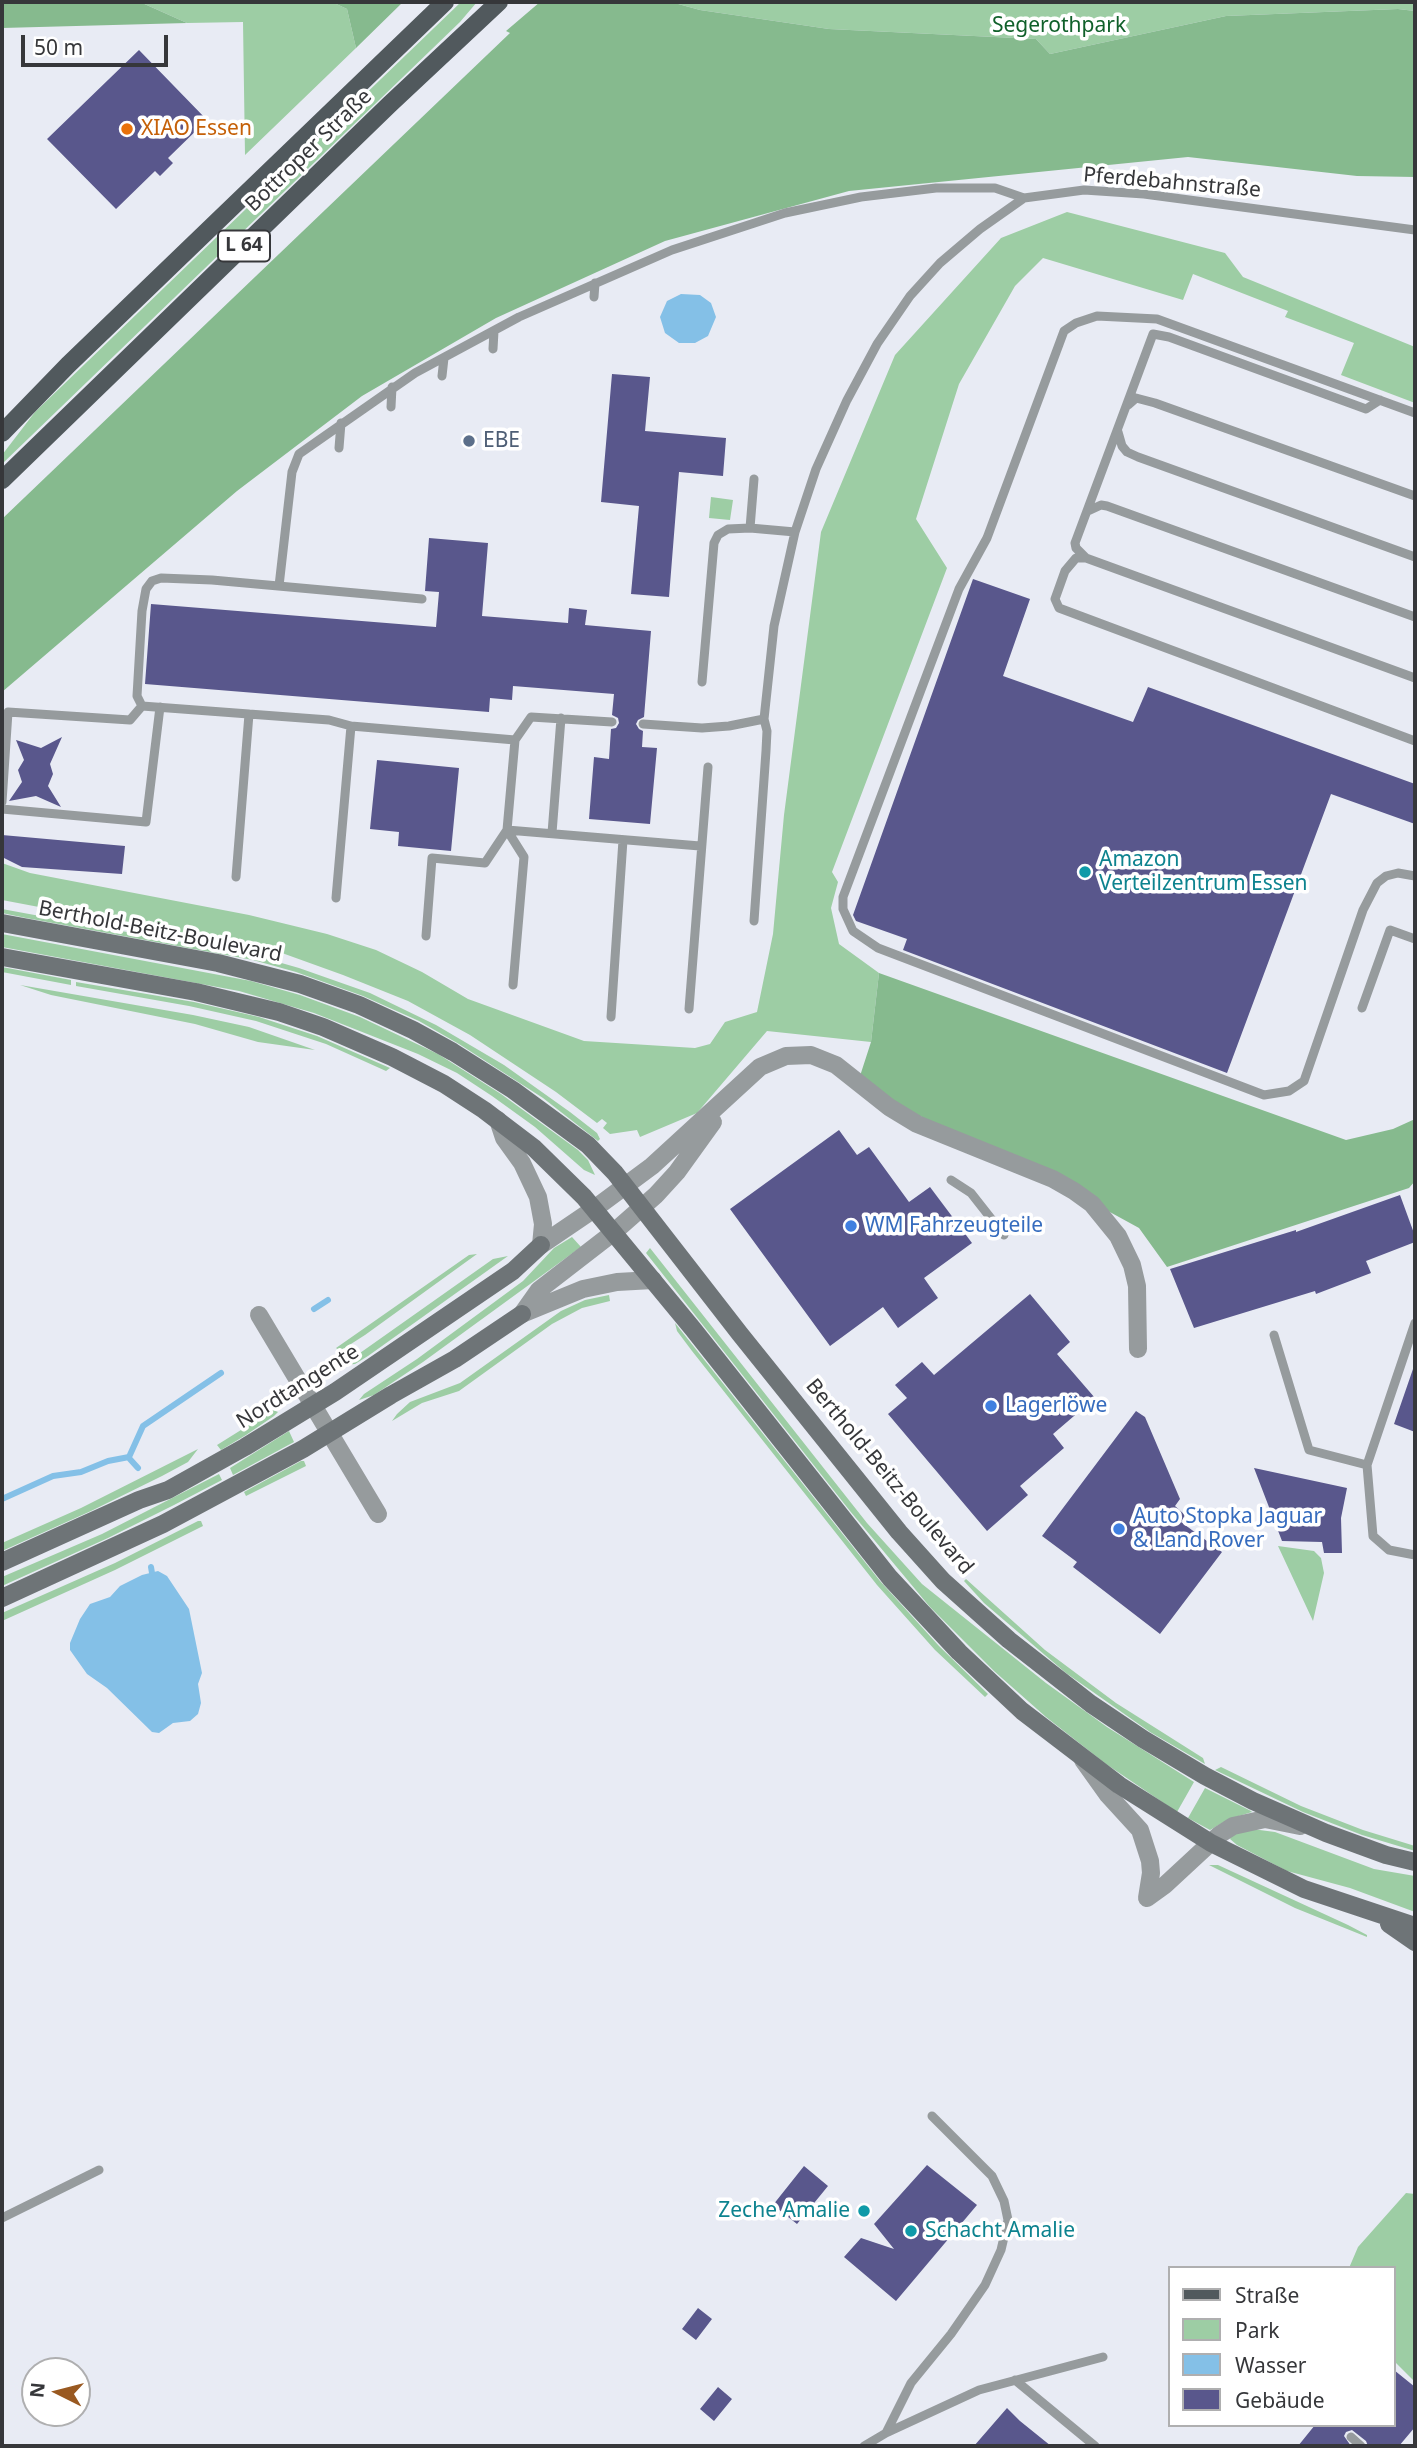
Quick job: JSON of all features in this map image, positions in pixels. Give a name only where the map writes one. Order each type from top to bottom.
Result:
[{"type":"main road","name":"Bottroper Straße","points":[[2,433],[68,365],[445,2]]},
{"type":"main road","name":"Bottroper Straße","points":[[2,480],[499,2]]},
{"type":"main road","name":"Berthold-Beitz-Boulevard","points":[[2,923],[234,967],[288,980],[359,1005],[434,1041],[513,1090],[601,1157],[829,1447],[943,1581],[1050,1673],[1143,1739],[1237,1793],[1326,1833],[1386,1855],[1415,1862]]},
{"type":"main road","points":[[2,957],[196,992],[279,1012],[323,1027],[392,1057],[444,1084],[491,1115],[551,1164],[594,1209],[890,1578],[984,1676],[1080,1757],[1155,1809],[1212,1843],[1304,1889],[1415,1926]]},
{"type":"main road","name":"Nordtangente","points":[[2,1562],[139,1500],[168,1490],[245,1447],[313,1406],[513,1271],[541,1245]]},
{"type":"main road","points":[[2,1598],[163,1524],[330,1434],[455,1359],[522,1314]]},
{"type":"main road","points":[[1374,1914],[1415,1942]]},
{"type":"street","points":[[594,1209],[671,1150],[754,1072],[771,1061],[793,1055],[818,1057],[836,1065],[889,1107],[917,1124],[1068,1186],[1092,1204],[1106,1220],[1129,1256],[1137,1286],[1138,1349]]},
{"type":"street","points":[[522,1314],[539,1290],[614,1232],[677,1172],[734,1093]]},
{"type":"street","points":[[491,1115],[522,1163],[540,1203],[544,1228],[541,1245]]},
{"type":"street","name":"Nordtangente","points":[[541,1245],[594,1209]]},
{"type":"street","points":[[522,1314],[583,1289],[617,1282],[653,1280]]},
{"type":"street","points":[[260,1315],[378,1514]]},
{"type":"street","name":"Berthold-Beitz-Boulevard","points":[[1080,1757],[1108,1795],[1135,1823],[1143,1838],[1149,1852],[1151,1873],[1147,1898],[1233,1826],[1254,1820],[1277,1821],[1326,1833]]},
{"type":"lane","points":[[279,586],[295,460],[299,454],[392,387],[494,331],[672,250],[785,213],[861,197],[936,188],[995,188],[1024,198]]},
{"type":"lane","name":"Pferdebahnstraße","points":[[754,921],[767,731],[764,719],[774,626],[795,532],[816,469],[847,400],[877,344],[903,306],[940,263],[980,229],[1024,198],[1084,190],[1144,194],[1415,230]]},
{"type":"lane","points":[[594,298],[595,283]]},
{"type":"lane","points":[[545,319],[546,306]]},
{"type":"lane","points":[[1415,413],[1157,319],[1097,316],[1076,323],[1064,331],[987,538],[959,589],[846,886],[843,909],[853,931],[877,948],[1264,1095],[1289,1091],[1304,1081],[1363,910],[1377,883],[1386,876],[1398,873],[1415,876]]},
{"type":"lane","points":[[493,349],[494,331]]},
{"type":"lane","points":[[1380,400],[1366,409],[1169,337],[1153,334],[1075,543],[1079,553],[1086,558],[1415,678]]},
{"type":"lane","points":[[442,376],[444,358]]},
{"type":"lane","points":[[391,407],[392,387]]},
{"type":"lane","points":[[1127,405],[1136,398],[1155,403],[1415,496]]},
{"type":"lane","points":[[340,448],[341,423]]},
{"type":"lane","points":[[1118,430],[1118,440],[1127,452],[1415,557]]},
{"type":"lane","points":[[750,528],[754,479]]},
{"type":"lane","points":[[1087,511],[1101,505],[1107,506],[1415,617]]},
{"type":"lane","points":[[702,682],[714,543],[718,535],[728,529],[750,528],[795,532]]},
{"type":"lane","points":[[1086,558],[1076,558],[1065,571],[1055,599],[1059,608],[1415,741]]},
{"type":"lane","points":[[142,706],[136,686],[138,656],[146,589],[152,581],[174,578],[422,599]]},
{"type":"lane","points":[[142,706],[329,720],[351,726],[514,740]]},
{"type":"lane","points":[[2,803],[8,712],[130,720],[142,706]]},
{"type":"lane","points":[[2,809],[146,822],[160,707]]},
{"type":"lane","points":[[236,877],[249,714]]},
{"type":"lane","points":[[426,936],[432,858],[485,863],[507,830],[514,740],[531,717],[612,722]]},
{"type":"lane","points":[[552,833],[561,718]]},
{"type":"lane","points":[[643,724],[702,728],[764,719]]},
{"type":"lane","points":[[336,898],[351,726]]},
{"type":"lane","points":[[689,1009],[708,767]]},
{"type":"lane","points":[[507,830],[700,846]]},
{"type":"lane","points":[[507,830],[524,857],[513,985]]},
{"type":"lane","points":[[611,1017],[623,840]]},
{"type":"lane","points":[[1362,1008],[1390,930],[1415,939]]},
{"type":"lane","points":[[951,1180],[971,1192],[1004,1235]]},
{"type":"lane","points":[[1415,1323],[1367,1465],[1373,1536],[1390,1550],[1415,1555]]},
{"type":"lane","points":[[1274,1335],[1309,1450],[1367,1465]]},
{"type":"lane","points":[[886,2432],[911,2383],[951,2334],[985,2284],[1001,2250],[1008,2220],[1004,2201],[992,2176],[932,2116]]},
{"type":"lane","points":[[2,2218],[99,2170]]},
{"type":"lane","points":[[864,2446],[886,2432],[979,2390],[1103,2357]]},
{"type":"lane","points":[[1015,2380],[1095,2446]]},
{"type":"lane","points":[[1351,2437],[1361,2446]]},
{"type":"green space","points":[[2,2],[140,2],[187,23],[2,28]]},
{"type":"green space","points":[[140,2],[332,2],[347,9],[356,48],[245,155],[243,22],[187,23]]},
{"type":"green space","points":[[332,2],[403,2],[356,48],[347,9]]},
{"type":"green space","points":[[461,2],[477,2],[460,22],[2,464],[2,455],[35,412]]},
{"type":"green space","points":[[540,2],[671,2],[700,10],[829,29],[1036,39],[1050,54],[1226,16],[1398,9],[1415,11],[1415,177],[1357,176],[1188,157],[849,191],[665,241],[496,318],[362,396],[237,491],[2,692],[2,519],[510,33],[506,31]]},
{"type":"green space","name":"Segerothpark","points":[[671,2],[1415,2],[1415,11],[1398,9],[1226,16],[1050,54],[1036,39],[829,29],[700,10]]},
{"type":"green space","points":[[1067,212],[1225,253],[1243,277],[1415,347],[1415,403],[1341,375],[1354,343],[1285,317],[1288,311],[1193,274],[1183,300],[1043,258],[1015,286],[959,384],[916,519],[947,568],[832,872],[838,882],[831,908],[839,944],[879,973],[871,1042],[767,1031],[697,1113],[640,1137],[637,1130],[610,1134],[603,1128],[607,1123],[602,1119],[597,1123],[556,1092],[470,1035],[408,1001],[343,975],[282,953],[2,900],[2,863],[30,873],[249,915],[327,934],[376,950],[422,972],[468,999],[584,1041],[695,1048],[710,1044],[725,1022],[757,1012],[773,934],[784,815],[821,532],[895,355],[1001,238]]},
{"type":"green space","points":[[711,497],[733,500],[730,520],[709,518]]},
{"type":"green space","points":[[2,909],[257,956],[370,993],[436,1025],[504,1065],[570,1112],[597,1133],[600,1139],[598,1141],[543,1098],[459,1044],[419,1021],[363,996],[253,960],[26,918],[2,913]]},
{"type":"green space","points":[[2,934],[251,981],[360,1017],[438,1054],[501,1094],[578,1150],[588,1160],[595,1175],[584,1170],[535,1127],[492,1096],[457,1073],[418,1054],[314,1013],[239,991],[2,947]]},
{"type":"green space","points":[[2,967],[71,980],[71,985],[2,972]]},
{"type":"green space","points":[[879,973],[1346,1140],[1393,1129],[1415,1119],[1415,1181],[1409,1188],[1167,1267],[1139,1228],[1004,1154],[904,1109],[860,1076],[871,1042]]},
{"type":"green space","points":[[76,982],[194,1002],[259,1017],[317,1036],[390,1068],[386,1071],[326,1044],[256,1021],[76,986]]},
{"type":"green space","points":[[20,985],[249,1027],[315,1050],[258,1042],[195,1024],[51,995]]},
{"type":"green space","points":[[572,1237],[581,1247],[423,1362],[374,1395],[359,1400],[523,1281],[554,1248]]},
{"type":"green space","points":[[650,1248],[867,1523],[922,1584],[1046,1683],[1107,1727],[1194,1782],[1177,1812],[1106,1764],[1046,1717],[994,1671],[930,1607],[850,1511],[646,1253]]},
{"type":"green space","points":[[477,1254],[365,1335],[340,1351],[336,1348],[469,1255]]},
{"type":"green space","points":[[508,1256],[368,1356],[355,1364],[343,1365],[493,1259]]},
{"type":"green space","points":[[609,1295],[610,1301],[582,1308],[552,1324],[459,1391],[422,1403],[392,1421],[410,1402],[460,1383],[561,1311],[585,1300]]},
{"type":"green space","points":[[675,1323],[880,1581],[939,1646],[988,1694],[985,1697],[935,1650],[877,1585],[692,1351],[677,1331]]},
{"type":"green space","points":[[273,1410],[278,1412],[246,1435],[221,1450],[217,1445]]},
{"type":"green space","points":[[289,1431],[294,1442],[233,1475],[230,1468]]},
{"type":"green space","points":[[198,1449],[188,1462],[162,1476],[2,1551],[2,1543],[81,1508]]},
{"type":"green space","points":[[304,1461],[306,1466],[246,1496],[244,1492]]},
{"type":"green space","points":[[219,1474],[222,1480],[174,1505],[2,1586],[2,1577],[102,1534]]},
{"type":"green space","points":[[201,1521],[203,1526],[115,1570],[2,1621],[2,1613],[115,1563]]},
{"type":"green space","points":[[1278,1546],[1314,1551],[1321,1558],[1324,1573],[1313,1621]]},
{"type":"green space","points":[[966,1579],[1045,1650],[1116,1703],[1203,1758],[1205,1764],[1150,1732],[1066,1673],[984,1603],[964,1581]]},
{"type":"green space","points":[[1221,1767],[1301,1806],[1363,1830],[1415,1846],[1415,1851],[1362,1835],[1303,1812],[1215,1770]]},
{"type":"green space","points":[[1205,1788],[1252,1812],[1229,1819],[1210,1830],[1188,1818]]},
{"type":"green space","points":[[1252,1829],[1275,1832],[1374,1869],[1415,1876],[1415,1912],[1350,1888],[1287,1871],[1230,1839],[1232,1835]]},
{"type":"green space","points":[[1209,1865],[1218,1865],[1348,1925],[1367,1937],[1295,1908]]},
{"type":"green space","points":[[1406,2193],[1415,2194],[1415,2382],[1396,2363],[1396,2266],[1350,2266],[1358,2247]]},
{"type":"water","points":[[681,294],[700,295],[711,303],[716,317],[708,336],[695,343],[679,343],[665,333],[660,317],[667,301]]},
{"type":"water","points":[[158,1571],[167,1576],[189,1609],[202,1673],[198,1684],[201,1703],[198,1714],[190,1721],[173,1723],[159,1733],[152,1732],[107,1688],[87,1674],[70,1650],[70,1643],[80,1619],[90,1604],[110,1597],[120,1586],[142,1575]]},
{"type":"building","name":"XIAO Essen","points":[[139,50],[207,120],[168,158],[173,163],[160,176],[155,171],[116,209],[47,139]]},
{"type":"building","points":[[612,374],[650,377],[645,431],[726,438],[723,476],[679,472],[669,597],[631,594],[639,506],[601,502]]},
{"type":"building","points":[[429,538],[488,543],[482,616],[568,623],[569,608],[587,610],[585,625],[651,631],[644,717],[636,724],[643,731],[642,747],[657,748],[650,824],[589,819],[594,757],[609,759],[611,729],[616,728],[619,723],[618,718],[612,715],[614,694],[513,686],[512,700],[490,698],[489,712],[145,684],[151,604],[436,627],[439,592],[425,591]]},
{"type":"building","name":"Amazon Verteilzentrum Essen","points":[[973,579],[1030,599],[1003,676],[1133,722],[1148,687],[1415,784],[1415,824],[1331,794],[1227,1073],[903,950],[907,939],[856,921],[853,915]]},
{"type":"building","points":[[62,737],[50,764],[53,774],[48,786],[61,807],[36,796],[9,801],[22,782],[18,770],[24,760],[16,740],[41,748]]},
{"type":"building","points":[[377,760],[459,768],[451,851],[398,846],[399,832],[370,829]]},
{"type":"building","points":[[2,835],[125,846],[122,874],[22,867],[2,857]]},
{"type":"building","name":"WM Fahrzeugteile","points":[[839,1130],[857,1155],[869,1147],[909,1202],[930,1187],[972,1243],[924,1278],[938,1298],[898,1328],[883,1307],[830,1346],[730,1209]]},
{"type":"building","points":[[1400,1195],[1415,1242],[1366,1261],[1371,1273],[1316,1294],[1315,1291],[1194,1328],[1170,1269],[1296,1232]]},
{"type":"building","name":"Lagerlöwe","points":[[1030,1294],[1070,1342],[1057,1354],[1095,1398],[1053,1434],[1064,1448],[1020,1486],[1028,1495],[987,1531],[888,1414],[907,1398],[895,1385],[922,1362],[934,1375]]},
{"type":"building","points":[[1415,1369],[1415,1432],[1394,1424]]},
{"type":"building","name":"Auto Stopka Jaguar & Land Rover","points":[[1136,1411],[1145,1417],[1180,1499],[1175,1506],[1185,1515],[1181,1522],[1222,1552],[1160,1634],[1073,1567],[1077,1562],[1042,1536]]},
{"type":"building","points":[[1254,1468],[1347,1488],[1341,1518],[1342,1553],[1324,1553],[1322,1542],[1282,1541]]},
{"type":"building","name":"Schacht Amalie","points":[[927,2165],[977,2205],[896,2301],[844,2257],[861,2238],[894,2249],[874,2224]]},
{"type":"building","points":[[804,2166],[828,2186],[797,2224],[773,2205]]},
{"type":"building","points":[[698,2308],[712,2319],[696,2340],[682,2329]]},
{"type":"building","points":[[1396,2372],[1415,2387],[1415,2427],[1399,2446],[1368,2446],[1366,2441],[1352,2430],[1344,2436],[1351,2446],[1298,2446],[1313,2427],[1396,2427]]},
{"type":"building","points":[[718,2387],[732,2399],[714,2421],[700,2409]]},
{"type":"building","points":[[1007,2408],[1020,2421],[1051,2446],[974,2446]]},
{"type":"waterway","points":[[314,1309],[328,1300]]},
{"type":"waterway","points":[[2,1499],[53,1476],[81,1472],[108,1461],[129,1457],[143,1426],[221,1373]]},
{"type":"waterway","points":[[128,1457],[138,1468]]},
{"type":"waterway","points":[[151,1567],[152,1573]]},
{"type":"place","name":"XIAO Essen","points":[[127,129]]},
{"type":"place","name":"EBE","points":[[469,441]]},
{"type":"place","name":"Amazon Verteilzentrum Essen","points":[[1085,872]]},
{"type":"place","name":"WM Fahrzeugteile","points":[[851,1226]]},
{"type":"place","name":"Lagerlöwe","points":[[991,1406]]},
{"type":"place","name":"Auto Stopka Jaguar & Land Rover","points":[[1119,1529]]},
{"type":"place","name":"Zeche Amalie","points":[[864,2211]]},
{"type":"place","name":"Schacht Amalie","points":[[911,2231]]}]
